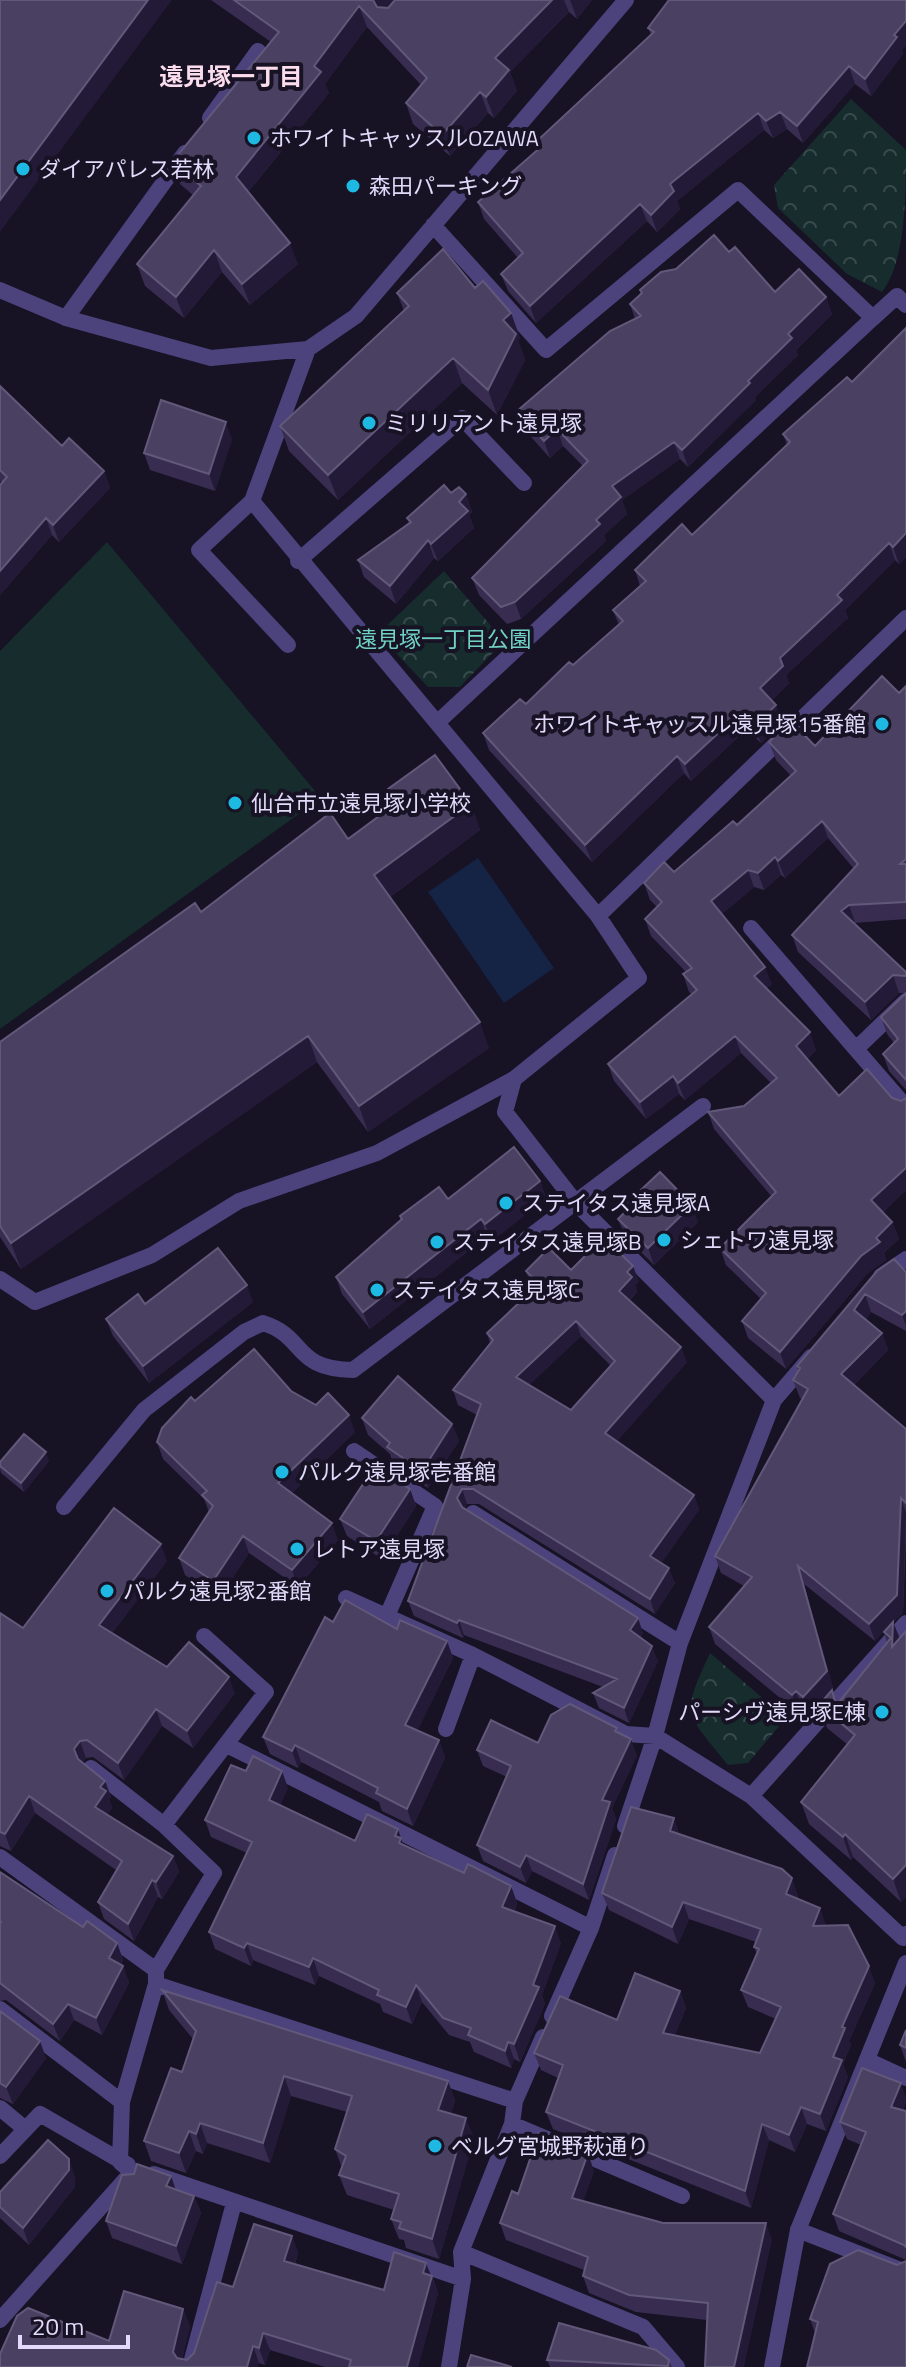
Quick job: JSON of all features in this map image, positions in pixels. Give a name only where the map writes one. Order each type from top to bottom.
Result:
[{"type":"street","points":[[0,290],[66,318],[211,358],[308,349],[356,316],[626,0]]},
{"type":"street","points":[[66,318],[258,51]]},
{"type":"street","points":[[433,225],[546,350],[738,190],[873,318]]},
{"type":"street","points":[[439,721],[897,296],[906,305]]},
{"type":"street","points":[[288,645],[199,550],[252,501],[308,349]]},
{"type":"street","points":[[298,561],[462,418],[524,483]]},
{"type":"street","points":[[0,1279],[35,1302],[152,1255],[239,1201],[377,1153],[514,1079],[639,978],[598,916],[439,721],[298,561],[252,501]]},
{"type":"street","points":[[598,916],[906,618]]},
{"type":"street","points":[[751,928],[906,1107]]},
{"type":"street","points":[[856,1049],[906,1001]]},
{"type":"street","points":[[514,1079],[505,1112],[576,1203],[774,1400]]},
{"type":"street","points":[[64,1507],[144,1410],[244,1332],[263,1323],[281,1328],[307,1359],[327,1369],[353,1370],[703,1106]]},
{"type":"street","points":[[866,1292],[876,1280],[906,1259]]},
{"type":"street","points":[[449,2367],[463,2279],[461,2252],[512,2124],[515,2101],[591,1928],[655,1736],[680,1643],[774,1400],[825,1340]]},
{"type":"street","points":[[354,1451],[435,1506],[387,1616]]},
{"type":"street","points":[[473,1513],[680,1643]]},
{"type":"street","points":[[346,1598],[473,1655],[626,1734],[655,1736],[751,1796],[904,1936],[906,1963],[798,2230],[772,2367]]},
{"type":"street","points":[[751,1796],[906,1623]]},
{"type":"street","points":[[164,1825],[266,1692],[204,1636]]},
{"type":"street","points":[[446,1729],[473,1655]]},
{"type":"street","points":[[227,1745],[591,1928]]},
{"type":"street","points":[[91,1768],[164,1825],[214,1873],[156,1977],[122,2102],[120,2162]]},
{"type":"street","points":[[0,1857],[156,1977],[515,2101]]},
{"type":"street","points":[[0,2009],[122,2102]]},
{"type":"street","points":[[867,2060],[906,2078]]},
{"type":"street","points":[[0,2108],[24,2128]]},
{"type":"street","points":[[0,2156],[40,2114],[132,2172],[0,2320]]},
{"type":"street","points":[[512,2124],[682,2196]]},
{"type":"street","points":[[120,2162],[463,2279]]},
{"type":"street","points":[[190,2367],[234,2203]]},
{"type":"street","points":[[798,2230],[906,2272]]},
{"type":"street","points":[[461,2252],[643,2327],[677,2367]]},
{"type":"green space","points":[[851,99],[906,150],[905,206],[900,245],[890,279],[882,292],[847,274],[778,208],[774,185]]},
{"type":"green space","points":[[107,542],[321,798],[0,1029],[0,651]]},
{"type":"green space","name":"遠見塚一丁目公園","points":[[444,571],[504,641],[460,687],[428,687],[378,634]]},
{"type":"green space","points":[[710,1653],[786,1718],[748,1763],[728,1765],[695,1723],[691,1703]]},
{"type":"water","points":[[478,858],[554,968],[504,1003],[428,892]]},
{"type":"building","name":"ダイアパレス若林","points":[[0,0],[148,0],[0,200]]},
{"type":"building","points":[[234,0],[373,0],[377,7],[388,8],[395,0],[552,0],[495,58],[509,70],[486,97],[480,92],[442,135],[406,103],[427,78],[359,6],[314,66],[321,72],[236,177],[290,243],[242,284],[214,250],[176,297],[137,264],[201,186],[172,162],[279,32]]},
{"type":"building","points":[[669,0],[906,0],[906,21],[865,79],[849,66],[797,126],[780,112],[766,121],[758,113],[670,184],[674,191],[651,215],[640,204],[530,306],[501,274],[523,253],[478,202],[542,146],[537,141],[654,32],[648,28]]},
{"type":"building","points":[[714,235],[729,252],[735,247],[775,292],[799,269],[826,297],[788,334],[792,338],[748,381],[750,383],[682,450],[674,442],[612,486],[621,497],[596,520],[600,524],[515,602],[501,607],[472,578],[588,461],[557,429],[544,441],[517,411],[610,331],[641,316],[630,304],[642,293],[640,290],[661,272],[676,269]]},
{"type":"building","points":[[443,249],[475,288],[483,281],[511,313],[503,320],[516,334],[488,390],[453,358],[328,475],[280,426],[409,306],[397,293]]},
{"type":"building","points":[[906,328],[906,533],[893,547],[889,543],[837,595],[842,600],[780,658],[783,666],[760,688],[776,705],[754,726],[741,712],[685,764],[677,756],[585,845],[483,733],[520,699],[526,704],[569,662],[573,665],[623,621],[613,610],[646,581],[635,570],[682,524],[692,535],[790,442],[783,434],[847,377],[852,382]]},
{"type":"building","points":[[0,386],[62,446],[69,438],[104,471],[53,525],[46,518],[0,571],[0,485],[7,477],[0,470]]},
{"type":"building","points":[[161,400],[226,422],[209,474],[144,453]]},
{"type":"building","points":[[444,485],[451,493],[459,487],[466,494],[459,502],[468,511],[431,544],[428,540],[390,586],[358,560],[411,522],[407,518]]},
{"type":"building","points":[[882,676],[899,693],[906,686],[906,859],[900,864],[906,864],[906,902],[849,905],[841,911],[906,972],[906,976],[893,975],[865,1002],[792,935],[858,864],[822,821],[778,861],[775,857],[758,873],[748,870],[711,901],[765,967],[754,976],[810,1032],[796,1046],[839,1096],[867,1069],[892,1098],[901,1101],[906,1098],[906,1168],[871,1200],[892,1222],[876,1238],[880,1242],[861,1256],[780,1352],[742,1321],[766,1293],[720,1248],[776,1192],[708,1112],[744,1106],[777,1078],[735,1036],[678,1083],[673,1076],[640,1102],[608,1064],[697,990],[683,974],[692,968],[645,919],[662,902],[644,883],[664,862],[674,872],[733,821],[737,825],[796,771],[769,742],[791,721],[815,746]]},
{"type":"building","points":[[435,755],[471,804],[374,875],[480,1022],[359,1106],[308,1036],[11,1243],[0,1226],[0,1042],[195,903],[201,912],[330,813],[348,839],[398,802],[388,789]]},
{"type":"building","points":[[906,993],[906,1080],[883,1054],[898,1039],[881,1017]]},
{"type":"building","points":[[514,1147],[540,1181],[485,1224],[481,1219],[363,1312],[336,1277],[402,1219],[400,1216],[439,1187],[448,1199]]},
{"type":"building","points":[[660,1172],[692,1205],[648,1248],[618,1219],[628,1209],[624,1206]]},
{"type":"building","points":[[604,1237],[633,1266],[627,1272],[632,1277],[619,1291],[681,1347],[605,1433],[694,1495],[650,1556],[669,1568],[650,1599],[473,1489],[462,1489],[457,1498],[462,1507],[638,1618],[630,1630],[652,1646],[624,1708],[593,1693],[617,1679],[459,1620],[457,1623],[408,1601],[481,1404],[453,1390],[493,1340],[487,1333],[539,1284],[526,1271],[549,1248],[571,1270]],"holes":[[[576,1321],[615,1361],[571,1410],[516,1377]]]},
{"type":"building","points":[[218,1248],[247,1285],[143,1366],[106,1319],[138,1294],[145,1304]]},
{"type":"building","points":[[894,1259],[906,1272],[906,1311],[902,1315],[865,1294],[854,1310],[882,1333],[841,1374],[906,1429],[906,1503],[901,1498],[897,1595],[869,1624],[798,1566],[827,1671],[803,1697],[796,1691],[792,1695],[709,1627],[752,1577],[715,1556],[808,1389],[793,1380],[800,1368],[797,1366],[877,1271]]},
{"type":"building","points":[[254,1349],[291,1391],[316,1405],[328,1393],[349,1415],[278,1483],[332,1523],[292,1570],[243,1536],[213,1581],[179,1558],[213,1506],[202,1495],[207,1491],[157,1442],[162,1428],[191,1397],[195,1401]]},
{"type":"building","points":[[398,1376],[452,1424],[422,1471],[387,1447],[390,1443],[362,1418]]},
{"type":"building","points":[[24,1434],[46,1452],[21,1483],[0,1466],[0,1462]]},
{"type":"building","points":[[375,1466],[410,1489],[376,1541],[340,1519]]},
{"type":"building","points":[[114,1508],[161,1544],[99,1625],[167,1667],[189,1642],[229,1677],[187,1731],[156,1709],[118,1763],[87,1740],[80,1741],[74,1749],[78,1759],[105,1781],[100,1787],[106,1791],[95,1807],[173,1856],[156,1882],[152,1880],[128,1924],[98,1902],[122,1861],[29,1796],[5,1834],[0,1832],[0,1613],[23,1628]]},
{"type":"building","points":[[345,1600],[397,1629],[400,1620],[447,1641],[405,1725],[439,1740],[407,1809],[376,1793],[378,1788],[295,1745],[292,1751],[263,1737],[325,1617],[333,1622]]},
{"type":"building","points":[[893,1622],[892,1647],[906,1631],[906,1865],[893,1879],[845,1834],[843,1837],[801,1802],[855,1735],[819,1705],[832,1690],[836,1706],[891,1638],[884,1632]]},
{"type":"building","points":[[570,1704],[617,1728],[615,1731],[631,1739],[602,1800],[610,1802],[583,1884],[526,1855],[520,1867],[477,1845],[511,1766],[477,1750],[491,1720],[538,1743],[551,1715]]},
{"type":"building","points":[[253,1756],[282,1771],[269,1800],[355,1841],[367,1814],[398,1829],[395,1836],[401,1838],[399,1843],[464,1873],[468,1864],[511,1886],[502,1907],[555,1926],[533,1985],[539,1987],[514,2044],[508,2042],[505,2051],[468,2035],[471,2028],[443,2018],[416,1985],[406,2007],[377,1995],[379,1990],[313,1958],[309,1967],[247,1943],[244,1948],[209,1932],[252,1842],[205,1820],[231,1765],[246,1771]]},
{"type":"building","points":[[631,1807],[674,1818],[670,1831],[782,1869],[792,1878],[786,1894],[820,1908],[813,1926],[848,1925],[869,1966],[842,2027],[845,2028],[833,2057],[842,2060],[820,2114],[801,2107],[789,2135],[762,2124],[745,2191],[546,2112],[563,2065],[534,2053],[560,1996],[617,2020],[635,1973],[680,1991],[663,2033],[760,2053],[781,2007],[741,1990],[759,1949],[754,1947],[761,1929],[683,1902],[672,1927],[602,1893]]},
{"type":"building","points":[[0,1872],[83,1927],[87,1921],[117,1943],[109,1958],[123,1966],[96,2018],[68,2004],[53,2024],[0,1983]]},
{"type":"building","points":[[162,1990],[448,2081],[438,2110],[466,2118],[432,2239],[399,2228],[401,2222],[391,2219],[399,2194],[339,2175],[346,2156],[335,2149],[352,2096],[284,2076],[263,2143],[200,2123],[196,2134],[189,2131],[179,2153],[144,2141],[171,2068],[182,2072],[196,2031]]},
{"type":"building","points":[[0,2011],[40,2041],[6,2087],[0,2083]]},
{"type":"building","points":[[906,2030],[906,2048],[900,2045]]},
{"type":"building","points":[[862,2068],[901,2083],[891,2107],[906,2111],[906,2247],[833,2214],[866,2132],[840,2122]]},
{"type":"building","points":[[539,2133],[588,2153],[572,2198],[663,2223],[766,2223],[734,2367],[705,2367],[708,2303],[629,2295],[583,2276],[588,2257],[500,2223],[512,2191],[518,2194]]},
{"type":"building","points":[[48,2140],[69,2159],[69,2170],[23,2228],[0,2207],[0,2192]]},
{"type":"building","points":[[137,2164],[171,2176],[166,2186],[194,2196],[176,2246],[106,2221],[122,2175],[134,2174]]},
{"type":"building","points":[[254,2224],[292,2236],[284,2261],[384,2290],[394,2252],[426,2263],[423,2273],[432,2276],[407,2367],[349,2367],[351,2360],[263,2333],[259,2348],[253,2346],[247,2367],[0,2367],[0,2354],[17,2316],[28,2308],[109,2341],[124,2291],[183,2309],[173,2352],[177,2358],[187,2360],[194,2353],[217,2282],[233,2287]]},
{"type":"building","points":[[858,2250],[897,2265],[906,2261],[906,2367],[807,2367],[818,2322],[810,2319],[830,2264]]},
{"type":"building","points":[[559,2323],[656,2350],[669,2360],[668,2366],[547,2360]]},
{"type":"building","points":[[471,2355],[512,2367],[467,2367]]},
{"type":"place","name":"ホワイトキャッスルOZAWA","points":[[254,138]]},
{"type":"place","name":"ダイアパレス若林","points":[[23,169]]},
{"type":"place","name":"森田パーキング","points":[[353,186]]},
{"type":"place","name":"ミリリアント遠見塚","points":[[369,423]]},
{"type":"place","name":"ホワイトキャッスル遠見塚15番館","points":[[882,724]]},
{"type":"place","name":"仙台市立遠見塚小学校","points":[[235,803]]},
{"type":"place","name":"ステイタス遠見塚A","points":[[506,1203]]},
{"type":"place","name":"シェトワ遠見塚","points":[[664,1240]]},
{"type":"place","name":"ステイタス遠見塚B","points":[[437,1242]]},
{"type":"place","name":"ステイタス遠見塚C","points":[[377,1290]]},
{"type":"place","name":"パルク遠見塚壱番館","points":[[282,1472]]},
{"type":"place","name":"レトア遠見塚","points":[[297,1549]]},
{"type":"place","name":"パルク遠見塚2番館","points":[[107,1591]]},
{"type":"place","name":"パーシヴ遠見塚E棟","points":[[882,1712]]},
{"type":"place","name":"ベルグ宮城野萩通り","points":[[435,2146]]},
{"type":"district","name":"遠見塚一丁目","points":[[231,76]]}]
